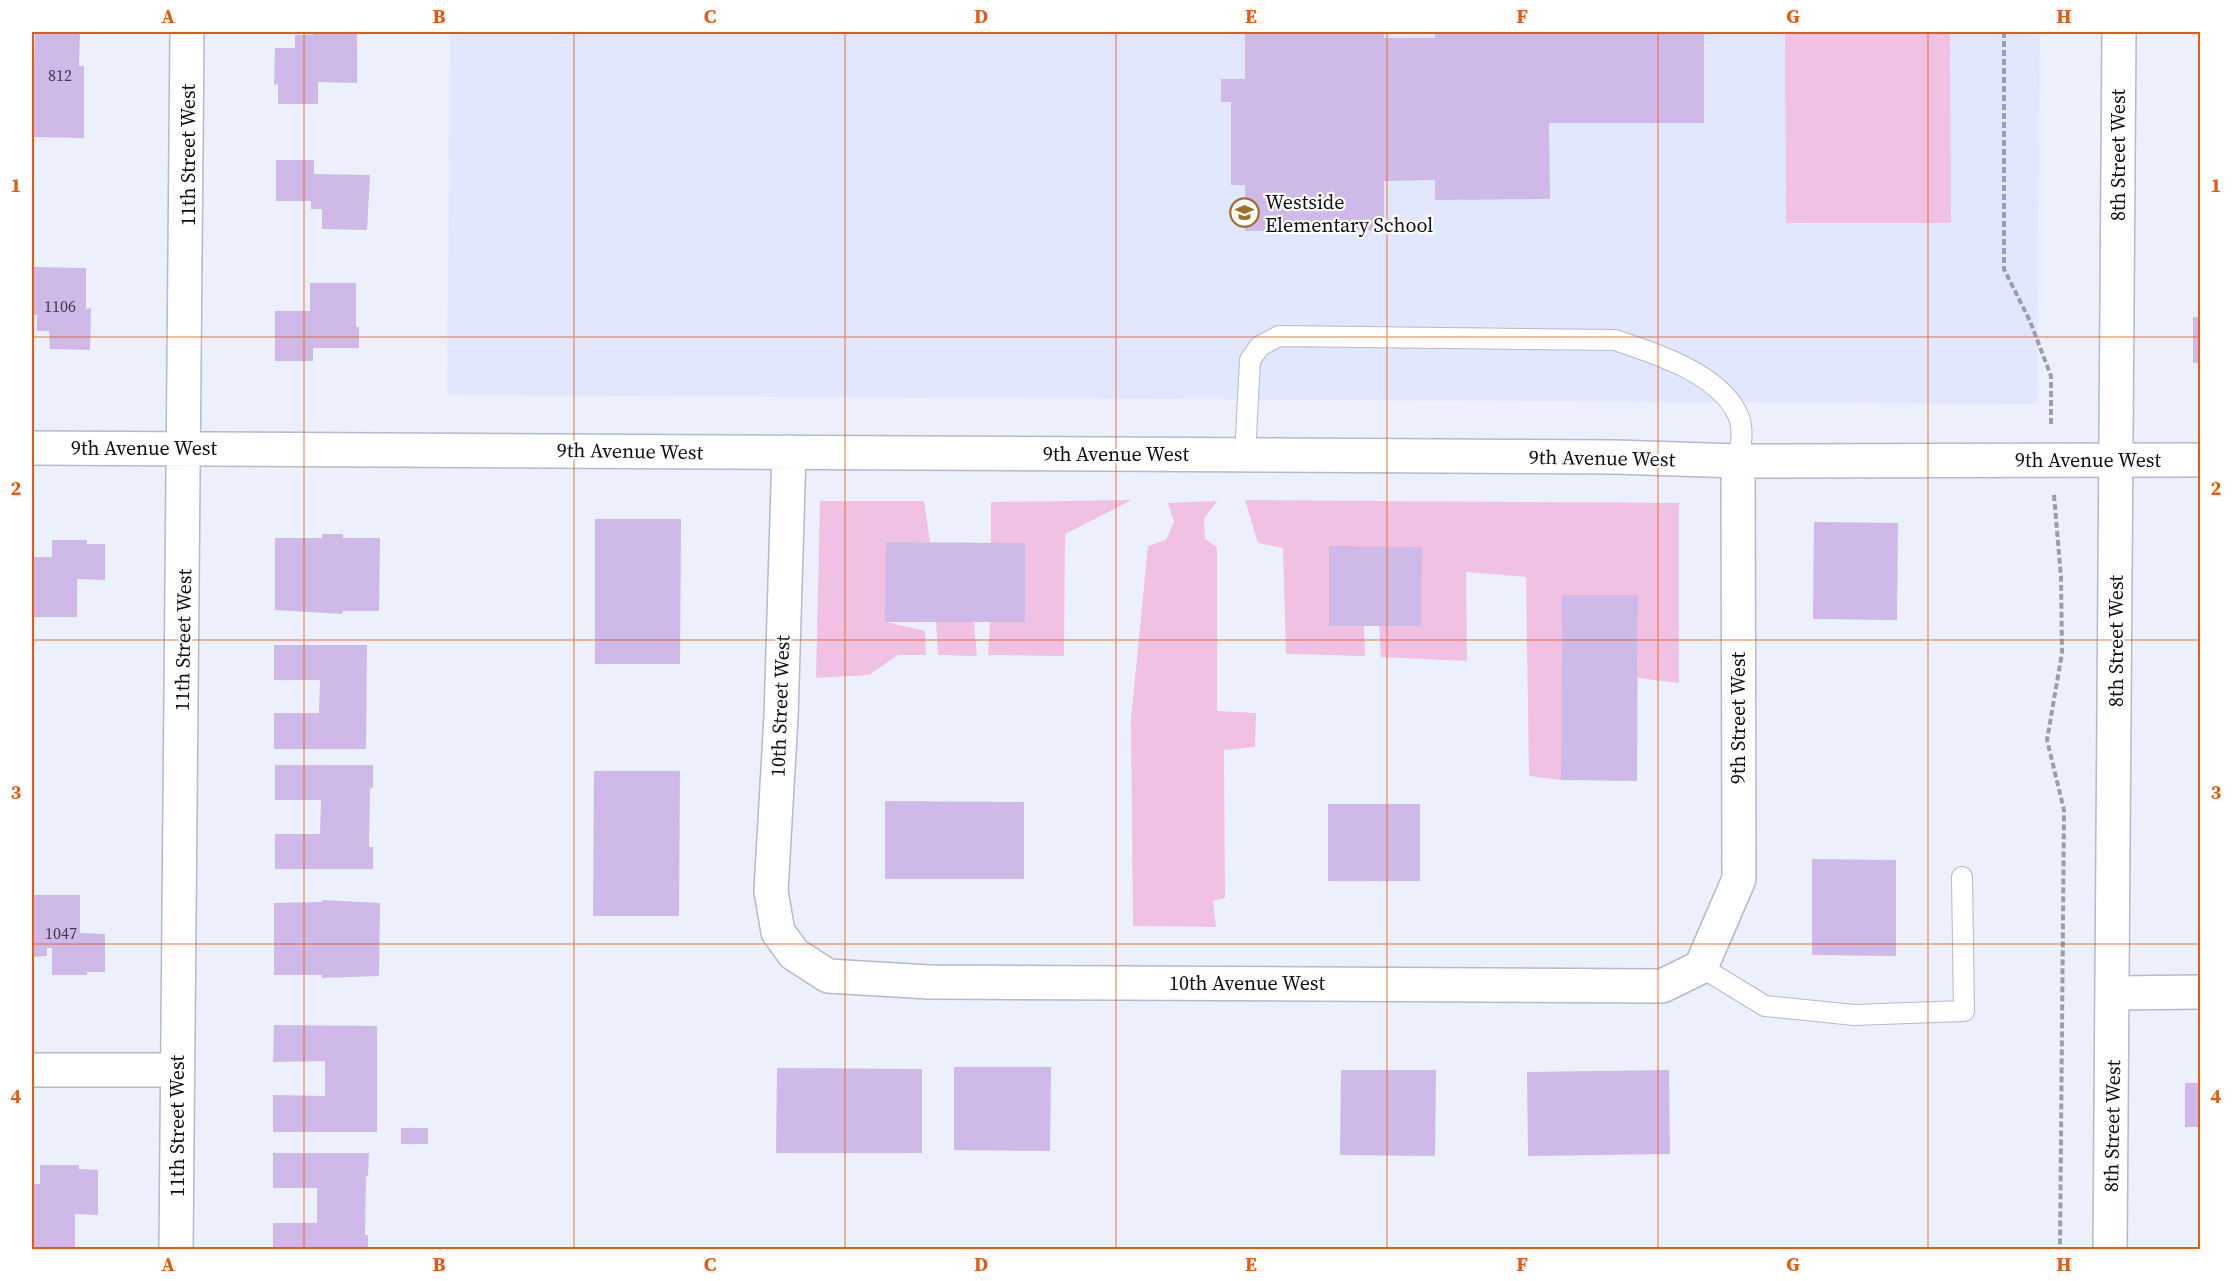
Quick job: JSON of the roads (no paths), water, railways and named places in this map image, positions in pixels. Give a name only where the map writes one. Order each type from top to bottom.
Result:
[{"type":"street","name":"11th Street West","points":[[177,1250],[187,32]]},
{"type":"street","name":"8th Street West","points":[[2110,1250],[2114,993],[2119,32]]},
{"type":"street","name":"9th Avenue West","points":[[32,448],[1615,457],[1738,461],[2200,460]]},
{"type":"street","name":"10th Street West","points":[[789,452],[781,717],[771,891],[778,932],[794,954]]},
{"type":"street","name":"9th Street West","points":[[1701,967],[1738,879],[1738,461]]},
{"type":"street","name":"10th Avenue West","points":[[794,954],[828,976],[928,982],[1662,986],[1701,967]]},
{"type":"street","points":[[2114,993],[2200,992]]},
{"type":"street","points":[[32,1070],[177,1070]]},
{"type":"lane","points":[[1245,455],[1250,360],[1260,346],[1279,336],[1291,336],[1615,340],[1659,354],[1707,378],[1737,411],[1742,436],[1738,461]]},
{"type":"lane","points":[[1701,967],[1765,1006],[1854,1015],[1964,1011],[1962,877]]},
{"type":"place","name":"Westside Elementary School","points":[[1244,213]]}]
